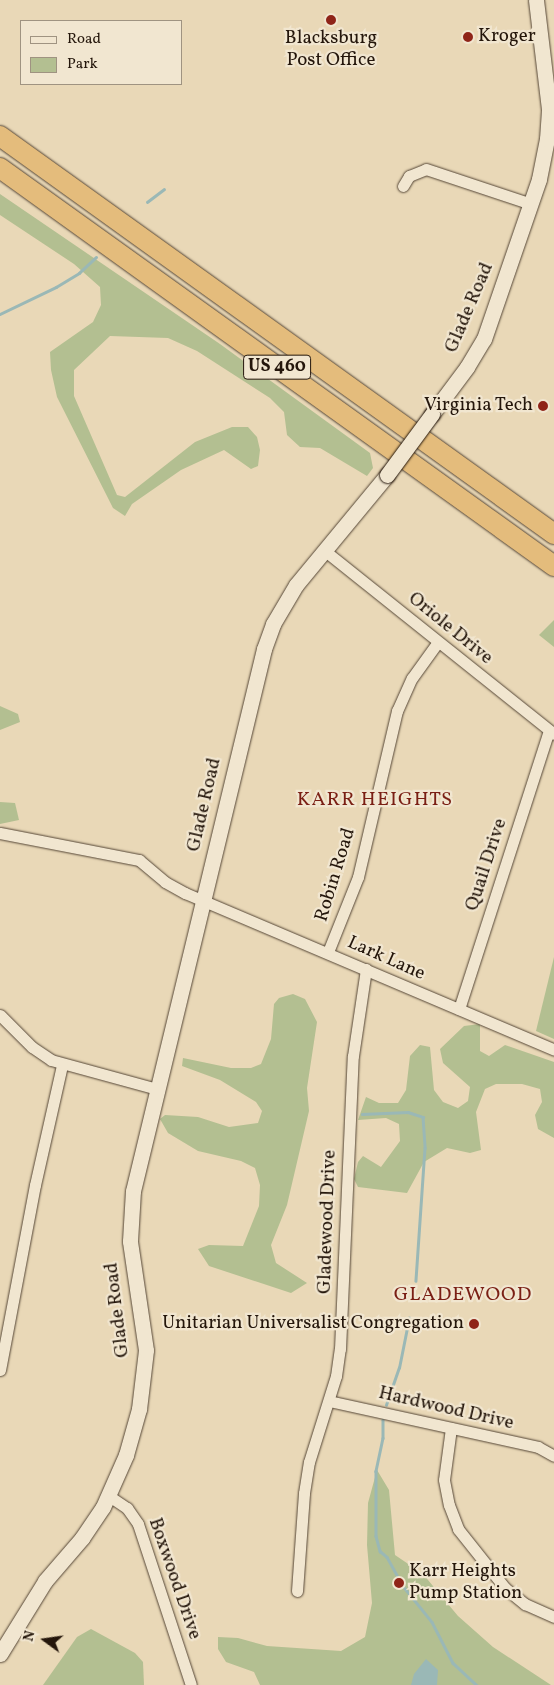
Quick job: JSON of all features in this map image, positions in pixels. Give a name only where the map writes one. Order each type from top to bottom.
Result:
[{"type":"highway","name":"US 460","points":[[0,136],[554,534]]},
{"type":"highway","name":"US 460","points":[[0,168],[554,566]]},
{"type":"street","name":"Glade Road","points":[[0,1654],[45,1581],[82,1538],[110,1496],[126,1455],[145,1374],[145,1328],[133,1268],[130,1220],[133,1191],[264,649],[286,601],[387,475],[458,381],[484,339],[531,204],[544,157],[551,109],[536,0]]},
{"type":"street","points":[[403,186],[409,176],[426,169],[531,204]]},
{"type":"street","name":"Oriole Drive","points":[[325,551],[552,732]]},
{"type":"street","name":"Robin Road","points":[[328,952],[355,888],[400,703],[412,678],[438,642]]},
{"type":"street","name":"Quail Drive","points":[[459,1009],[552,732]]},
{"type":"street","name":"Lark Lane","points":[[0,833],[139,860],[165,882],[554,1050]]},
{"type":"street","name":"Gladewood Drive","points":[[297,1592],[304,1493],[314,1447],[329,1401],[340,1349],[353,1056],[366,969]]},
{"type":"street","points":[[0,1015],[32,1047],[62,1064],[157,1089]]},
{"type":"street","points":[[1,1363],[35,1185],[62,1064]]},
{"type":"street","name":"Hardwood Drive","points":[[329,1401],[538,1447],[554,1456]]},
{"type":"street","points":[[451,1428],[444,1480],[449,1505],[458,1529],[505,1588],[525,1604],[554,1617]]},
{"type":"street","name":"Boxwood Drive","points":[[110,1496],[127,1508],[138,1524],[192,1685]]},
{"type":"green space","points":[[0,194],[220,344],[370,453],[373,468],[367,476],[320,448],[300,447],[287,435],[284,412],[270,398],[197,351],[168,338],[110,336],[74,370],[74,396],[117,495],[125,497],[195,442],[232,427],[248,427],[257,437],[260,450],[258,466],[251,469],[224,450],[181,470],[132,504],[125,516],[113,508],[57,397],[51,370],[50,352],[93,322],[101,305],[100,287],[74,264],[0,215]]},
{"type":"green space","points":[[554,620],[554,647],[539,635]]},
{"type":"green space","points":[[0,706],[18,714],[20,722],[0,730]]},
{"type":"green space","points":[[0,802],[15,803],[19,820],[0,824]]},
{"type":"green space","points":[[554,957],[554,1039],[536,1031]]},
{"type":"green space","points":[[293,994],[305,999],[317,1022],[307,1088],[309,1111],[287,1205],[271,1245],[276,1263],[307,1283],[291,1293],[209,1266],[198,1249],[209,1245],[243,1246],[259,1206],[260,1185],[255,1168],[241,1161],[198,1151],[168,1133],[160,1119],[165,1115],[198,1117],[229,1127],[258,1123],[262,1111],[256,1102],[220,1080],[182,1066],[183,1058],[231,1068],[251,1068],[261,1064],[271,1039],[274,1004],[279,998]]},
{"type":"green space","points":[[480,1024],[480,1051],[489,1056],[505,1045],[554,1062],[554,1138],[538,1129],[535,1115],[542,1102],[540,1089],[522,1084],[496,1084],[485,1089],[476,1112],[481,1150],[470,1153],[447,1148],[424,1162],[407,1193],[358,1187],[354,1179],[358,1162],[363,1156],[381,1167],[400,1141],[399,1124],[386,1118],[358,1120],[366,1097],[379,1103],[398,1103],[406,1090],[410,1056],[420,1045],[430,1047],[434,1090],[443,1102],[458,1108],[468,1101],[470,1087],[443,1063],[440,1049],[464,1026]]},
{"type":"green space","points":[[377,1470],[389,1490],[395,1555],[423,1574],[458,1616],[493,1647],[551,1685],[260,1685],[254,1672],[226,1662],[218,1649],[218,1637],[238,1638],[267,1646],[341,1651],[365,1637],[372,1603],[367,1545],[368,1503]]},
{"type":"green space","points":[[91,1629],[135,1653],[143,1662],[144,1685],[43,1685],[77,1637]]},
{"type":"water","points":[[426,1659],[438,1670],[437,1685],[411,1685],[414,1674]]},
{"type":"waterway","points":[[147,202],[164,189]]},
{"type":"waterway","points":[[0,314],[56,287],[79,273],[96,257]]},
{"type":"waterway","points":[[362,1114],[408,1112],[423,1117],[425,1148],[416,1281]]},
{"type":"waterway","points":[[386,1405],[399,1368],[409,1318]]},
{"type":"waterway","points":[[383,1420],[383,1438],[376,1471],[376,1536],[380,1551],[387,1557],[403,1586],[432,1622],[453,1663],[477,1685]]},
{"type":"place","name":"Blacksburg Post Office","points":[[331,20]]},
{"type":"place","name":"Kroger","points":[[468,37]]},
{"type":"place","name":"Virginia Tech","points":[[543,406]]},
{"type":"place","name":"Unitarian Universalist Congregation","points":[[474,1324]]},
{"type":"place","name":"Karr Heights Pump Station","points":[[399,1583]]},
{"type":"district","name":"KARR HEIGHTS","points":[[375,800]]},
{"type":"district","name":"GLADEWOOD","points":[[463,1295]]}]
